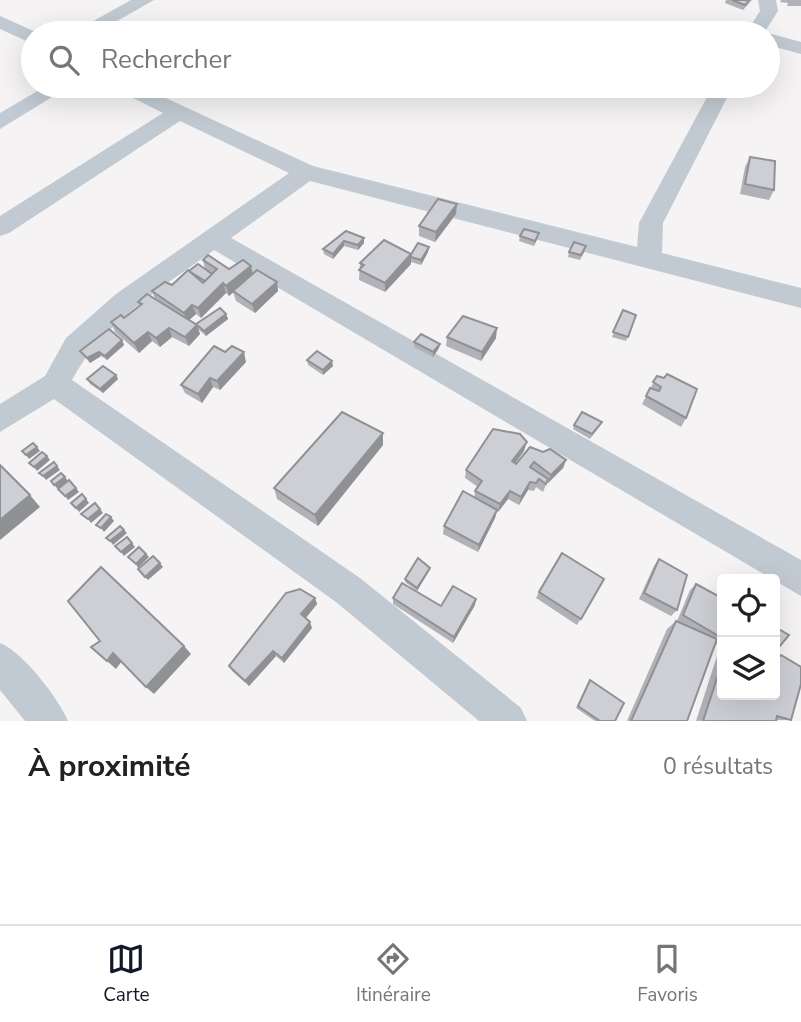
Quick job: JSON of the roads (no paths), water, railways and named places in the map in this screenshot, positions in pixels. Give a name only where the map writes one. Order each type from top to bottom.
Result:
[{"type":"street","points":[[105,21],[145,0]]},
{"type":"street","points":[[763,21],[769,11],[767,0]]},
{"type":"street","points":[[0,22],[21,32]]},
{"type":"street","points":[[780,42],[801,48]]},
{"type":"street","points":[[0,122],[40,98]]},
{"type":"street","points":[[148,98],[306,172],[801,298]]},
{"type":"street","points":[[649,261],[651,223],[717,98]]},
{"type":"street","points":[[0,227],[178,113]]},
{"type":"street","points":[[0,419],[55,384],[76,346],[125,301],[306,172]]},
{"type":"street","points":[[214,239],[801,579]]},
{"type":"street","points":[[55,384],[348,590],[508,721]]},
{"type":"street","points":[[0,661],[49,721]]}]
